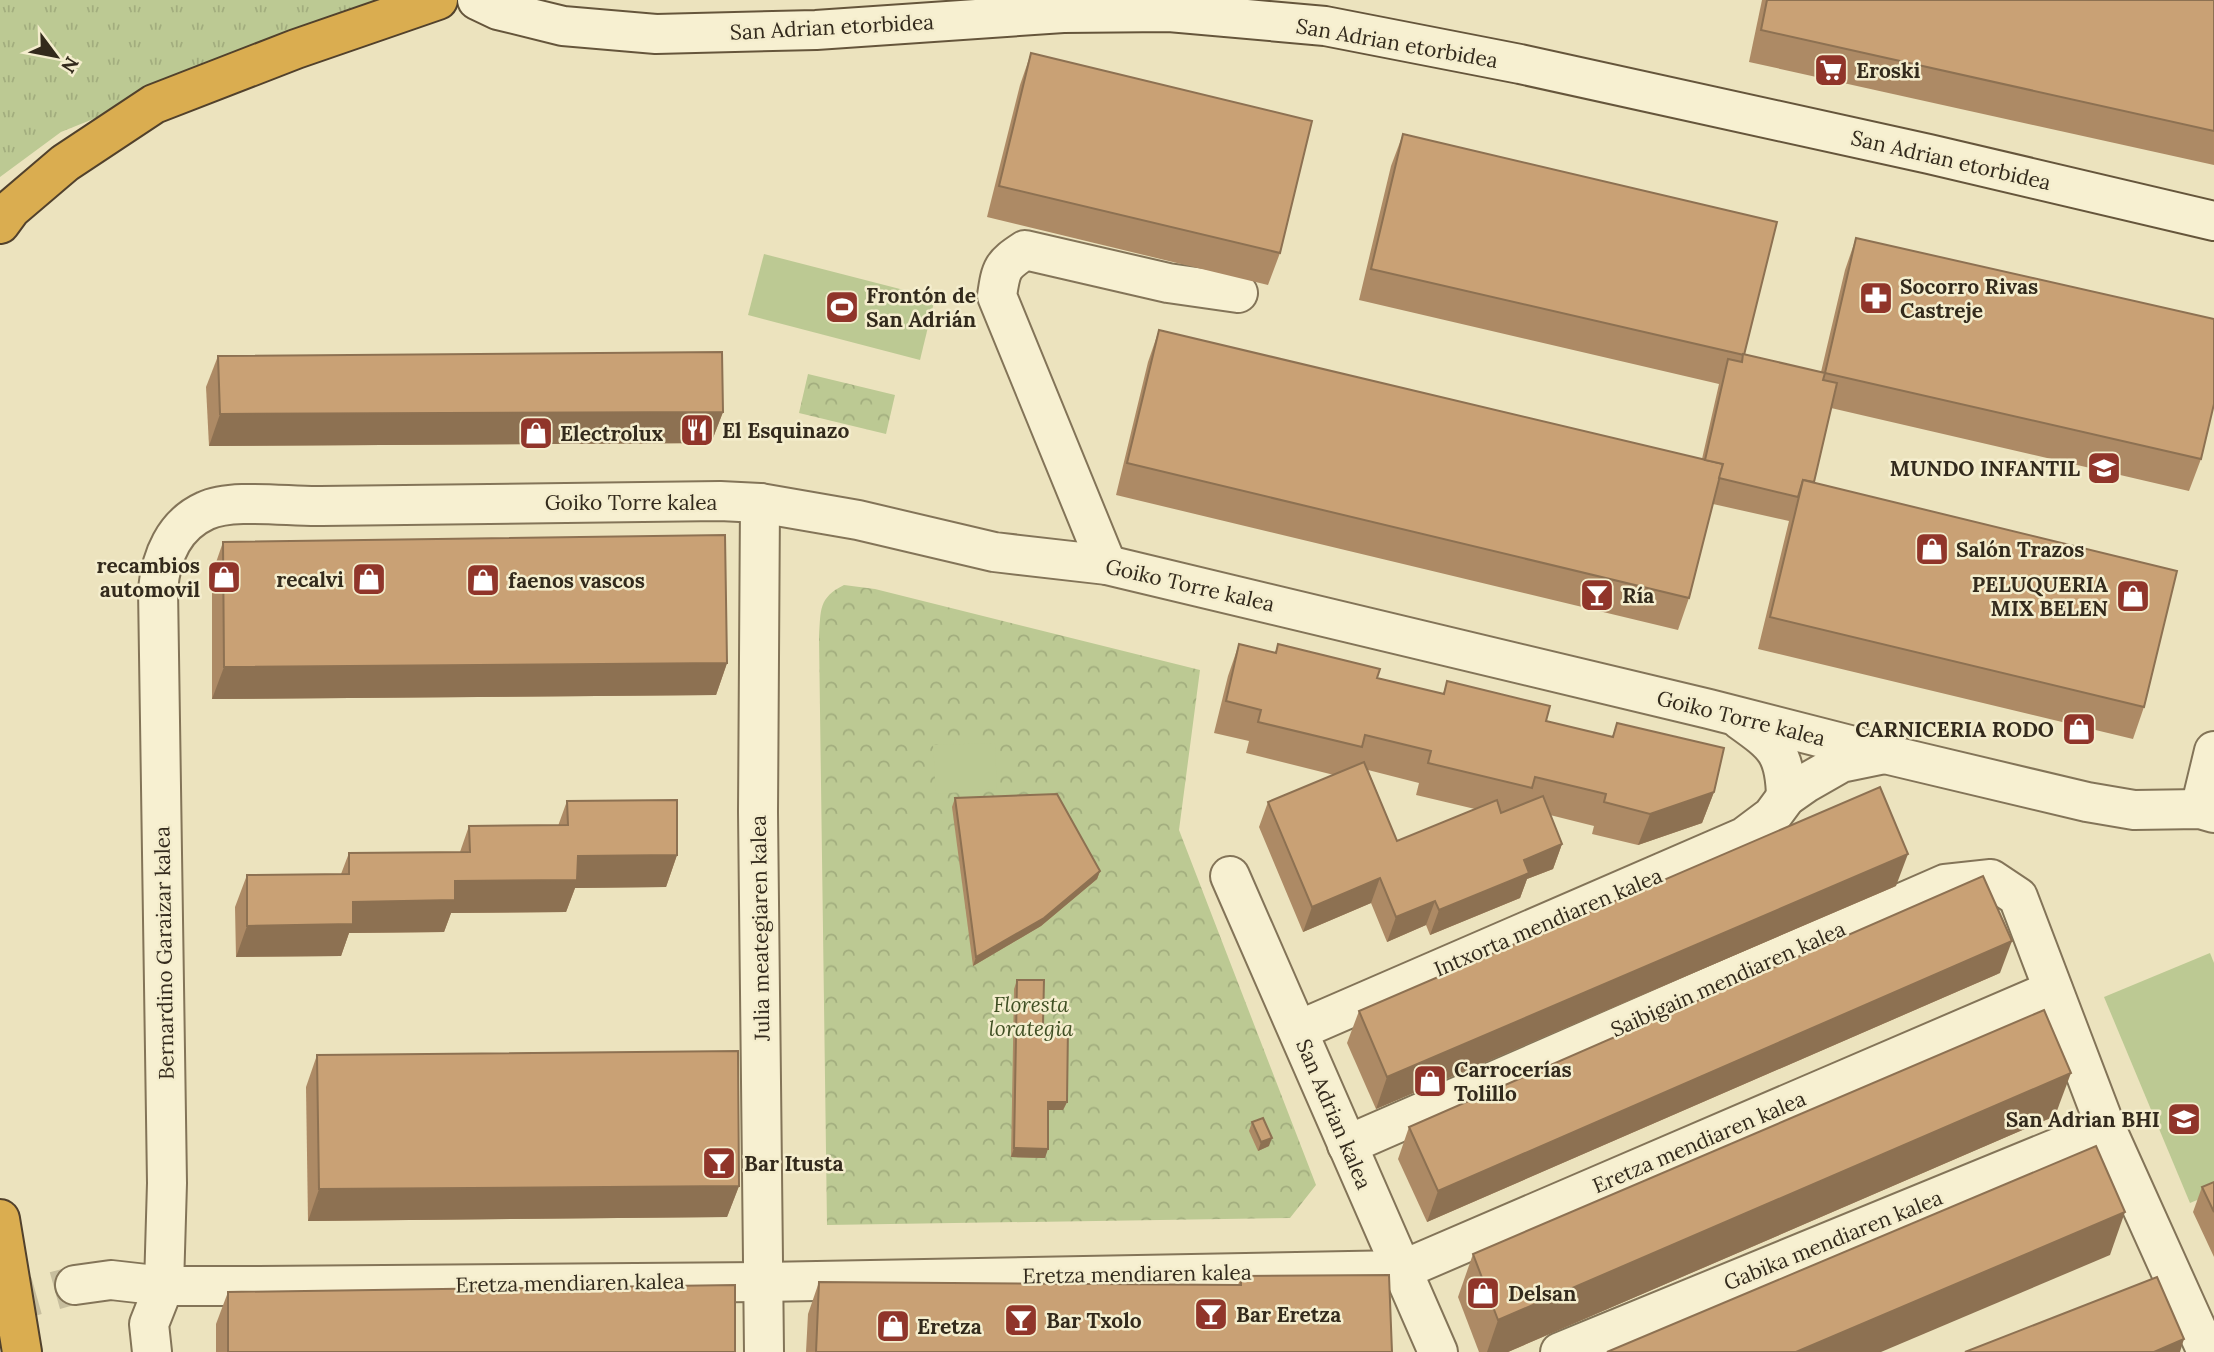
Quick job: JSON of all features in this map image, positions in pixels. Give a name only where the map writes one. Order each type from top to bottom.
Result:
[{"type":"highway","points":[[0,224],[11,209],[65,163],[154,104],[296,49],[438,0]]},
{"type":"highway","points":[[0,1219],[22,1352]]},
{"type":"street","name":"San Adrian etorbidea","points":[[477,0],[498,9],[563,26],[656,34],[756,33],[1063,13],[1168,12],[1325,26],[1520,64],[1915,151],[2214,221]]},
{"type":"street","points":[[1107,565],[997,296],[999,278],[1005,263],[1025,250],[1168,283],[1238,293]]},
{"type":"street","name":"Goiko Torre kalea","points":[[167,552],[181,528],[207,509],[223,505],[295,507],[720,501],[760,503],[858,520],[994,552],[1107,565],[2087,802],[2134,810],[2207,811]]},
{"type":"street","name":"Julia meategiaren kalea","points":[[760,503],[758,812],[764,1352]]},
{"type":"street","name":"Bernardino Garaizar kalea","points":[[152,1352],[149,1324],[164,1286],[167,1183],[158,589],[160,568],[167,552]]},
{"type":"street","points":[[1735,716],[1768,739],[1780,756],[1785,771],[1786,797]]},
{"type":"street","points":[[2207,811],[2214,751]]},
{"type":"street","name":"Intxorta mendiaren kalea","points":[[1299,1030],[1744,837],[1772,816],[1786,797],[1841,763],[1885,754]]},
{"type":"street","name":"San Adrian kalea","points":[[1230,876],[1438,1352]]},
{"type":"street","name":"Saibigain mendiaren kalea","points":[[1347,1145],[1945,884],[1992,879],[2018,897],[2106,1128],[2156,1278],[2207,1352]]},
{"type":"street","name":"Eretza mendiaren kalea","points":[[75,1285],[111,1280],[164,1286],[763,1282],[1402,1270],[2053,990]]},
{"type":"street","name":"Gabika mendiaren kalea","points":[[1560,1352],[2106,1128]]},
{"type":"green space","points":[[0,0],[384,2],[61,132],[0,177]]},
{"type":"green space","name":"Frontón de San Adrián","points":[[764,254],[935,298],[920,360],[748,315]]},
{"type":"green space","points":[[808,374],[895,395],[886,434],[799,413]]},
{"type":"green space","name":"Floresta lorategia","points":[[844,585],[875,589],[1200,670],[1179,830],[1316,1185],[1290,1218],[827,1225],[819,637],[822,606],[829,595]]},
{"type":"green space","points":[[995,743],[997,789],[936,794],[933,745]]},
{"type":"green space","name":"San Adrian BHI","points":[[2210,953],[2214,963],[2214,1193],[2190,1203],[2104,997]]},
{"type":"building","points":[[1767,0],[2214,0],[2214,131],[1761,30]]},
{"type":"building","points":[[1031,53],[1312,121],[1280,253],[999,186]]},
{"type":"building","points":[[1403,134],[1777,222],[1744,355],[1371,269]]},
{"type":"building","points":[[1856,238],[2214,319],[2214,404],[2201,459],[1825,373]]},
{"type":"building","points":[[1159,330],[1723,464],[1689,598],[1127,463]]},
{"type":"building","points":[[722,352],[723,412],[220,414],[218,356]]},
{"type":"building","points":[[1743,354],[1825,373],[1823,380],[1837,383],[1814,482],[1803,480],[1798,497],[1719,478],[1723,464],[1705,460],[1728,359],[1742,362]]},
{"type":"building","points":[[1803,480],[2177,571],[2144,707],[1770,617]]},
{"type":"building","points":[[725,535],[727,663],[224,667],[223,542]]},
{"type":"building","points":[[1239,644],[1276,653],[1278,644],[1380,669],[1377,678],[1444,694],[1447,681],[1550,706],[1546,721],[1613,737],[1617,723],[1724,748],[1714,792],[1650,814],[1604,802],[1606,794],[1535,777],[1532,788],[1428,763],[1431,751],[1365,735],[1362,747],[1258,722],[1261,710],[1226,701]]},
{"type":"building","points":[[1364,762],[1397,841],[1497,800],[1501,813],[1543,796],[1562,844],[1524,860],[1529,873],[1439,910],[1435,901],[1396,917],[1380,878],[1312,907],[1268,802]]},
{"type":"building","points":[[1880,787],[1908,854],[1387,1077],[1359,1011]]},
{"type":"building","points":[[1057,794],[1100,871],[1044,918],[976,957],[955,798]]},
{"type":"building","points":[[677,800],[677,855],[578,856],[577,880],[455,881],[455,900],[353,902],[353,924],[247,926],[247,875],[349,874],[349,853],[470,852],[469,826],[568,825],[567,801]]},
{"type":"building","points":[[1983,876],[2012,941],[1438,1191],[1409,1127]]},
{"type":"building","points":[[1017,980],[1044,980],[1043,1025],[1068,1026],[1067,1102],[1048,1102],[1048,1149],[1014,1148]]},
{"type":"building","points":[[2044,1010],[2071,1073],[1498,1320],[1473,1254]]},
{"type":"building","points":[[738,1051],[739,1186],[319,1189],[317,1055]]},
{"type":"building","points":[[1263,1118],[1272,1138],[1261,1142],[1252,1122]]},
{"type":"building","points":[[2096,1146],[2125,1212],[1796,1352],[1607,1352]]},
{"type":"building","points":[[2214,1182],[2214,1212],[2202,1187]]},
{"type":"building","points":[[1389,1275],[1392,1352],[816,1352],[819,1282],[1241,1285],[1241,1276]]},
{"type":"building","points":[[2157,1277],[2184,1339],[2154,1352],[1965,1352]]},
{"type":"building","points":[[735,1285],[735,1352],[228,1352],[228,1292]]},
{"type":"tunnel","points":[[0,1306],[75,1285]]},
{"type":"place","name":"Eroski","points":[[1831,70]]},
{"type":"place","name":"Socorro Rivas Castreje","points":[[1876,298]]},
{"type":"place","name":"Frontón de San Adrián","points":[[842,307]]},
{"type":"place","name":"El Esquinazo","points":[[697,430]]},
{"type":"place","name":"Electrolux","points":[[536,433]]},
{"type":"place","name":"MUNDO INFANTIL","points":[[2104,468]]},
{"type":"place","name":"Salón Trazos","points":[[1932,549]]},
{"type":"place","name":"recambios automovil","points":[[224,577]]},
{"type":"place","name":"recalvi","points":[[369,579]]},
{"type":"place","name":"faenos vascos","points":[[483,580]]},
{"type":"place","name":"Ría","points":[[1597,595]]},
{"type":"place","name":"PELUQUERIA MIX BELEN","points":[[2133,596]]},
{"type":"place","name":"CARNICERIA RODO","points":[[2079,729]]},
{"type":"place","name":"Carrocerías Tolillo","points":[[1430,1081]]},
{"type":"place","name":"San Adrian BHI","points":[[2184,1119]]},
{"type":"place","name":"Bar Itusta","points":[[719,1163]]},
{"type":"place","name":"Delsan","points":[[1483,1293]]},
{"type":"place","name":"Bar Eretza","points":[[1211,1314]]},
{"type":"place","name":"Bar Txolo","points":[[1021,1320]]},
{"type":"place","name":"Eretza","points":[[893,1326]]}]
